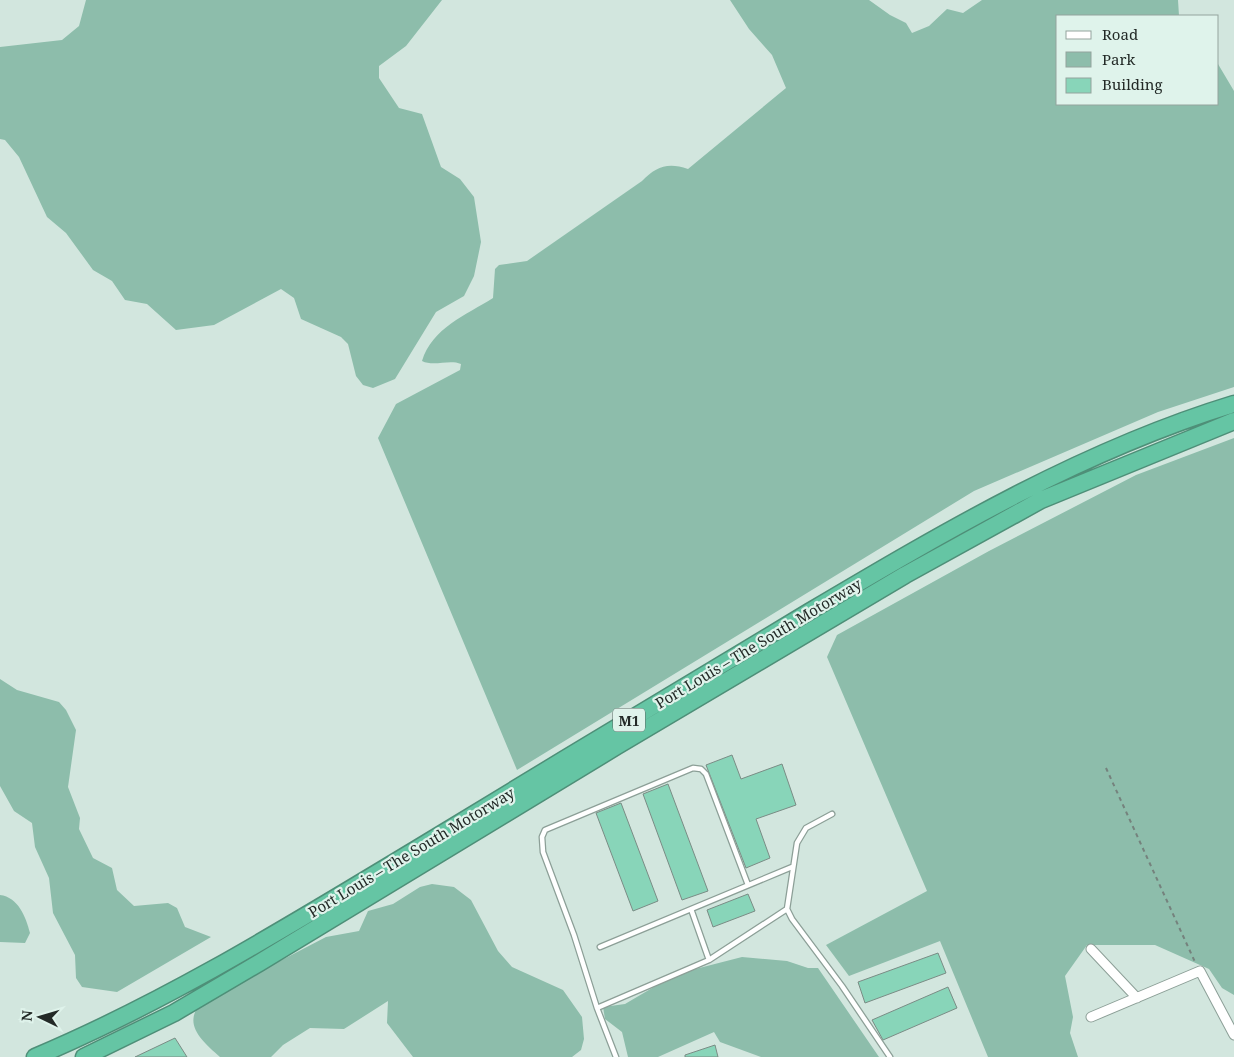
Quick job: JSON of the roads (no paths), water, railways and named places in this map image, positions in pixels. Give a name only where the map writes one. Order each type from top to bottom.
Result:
[{"type":"highway","name":"Port Louis – The South Motorway","points":[[35,1057],[98,1030],[331,901],[894,561],[1028,489],[1097,456],[1234,404]]},
{"type":"highway","name":"Port Louis – The South Motorway","points":[[84,1057],[174,1013],[905,575],[1041,500],[1234,421]]},
{"type":"street","points":[[1091,949],[1137,998]]},
{"type":"street","points":[[1091,1017],[1200,971],[1234,1035]]},
{"type":"lane","points":[[616,1057],[543,852],[542,837],[545,830],[694,768],[701,769],[706,774],[748,885]]},
{"type":"lane","points":[[832,814],[806,828],[798,843],[792,867],[787,909],[792,919],[842,986],[890,1057]]},
{"type":"lane","points":[[600,946],[792,867]]},
{"type":"lane","points":[[691,909],[708,960]]},
{"type":"lane","points":[[597,1008],[708,960],[787,909]]}]
